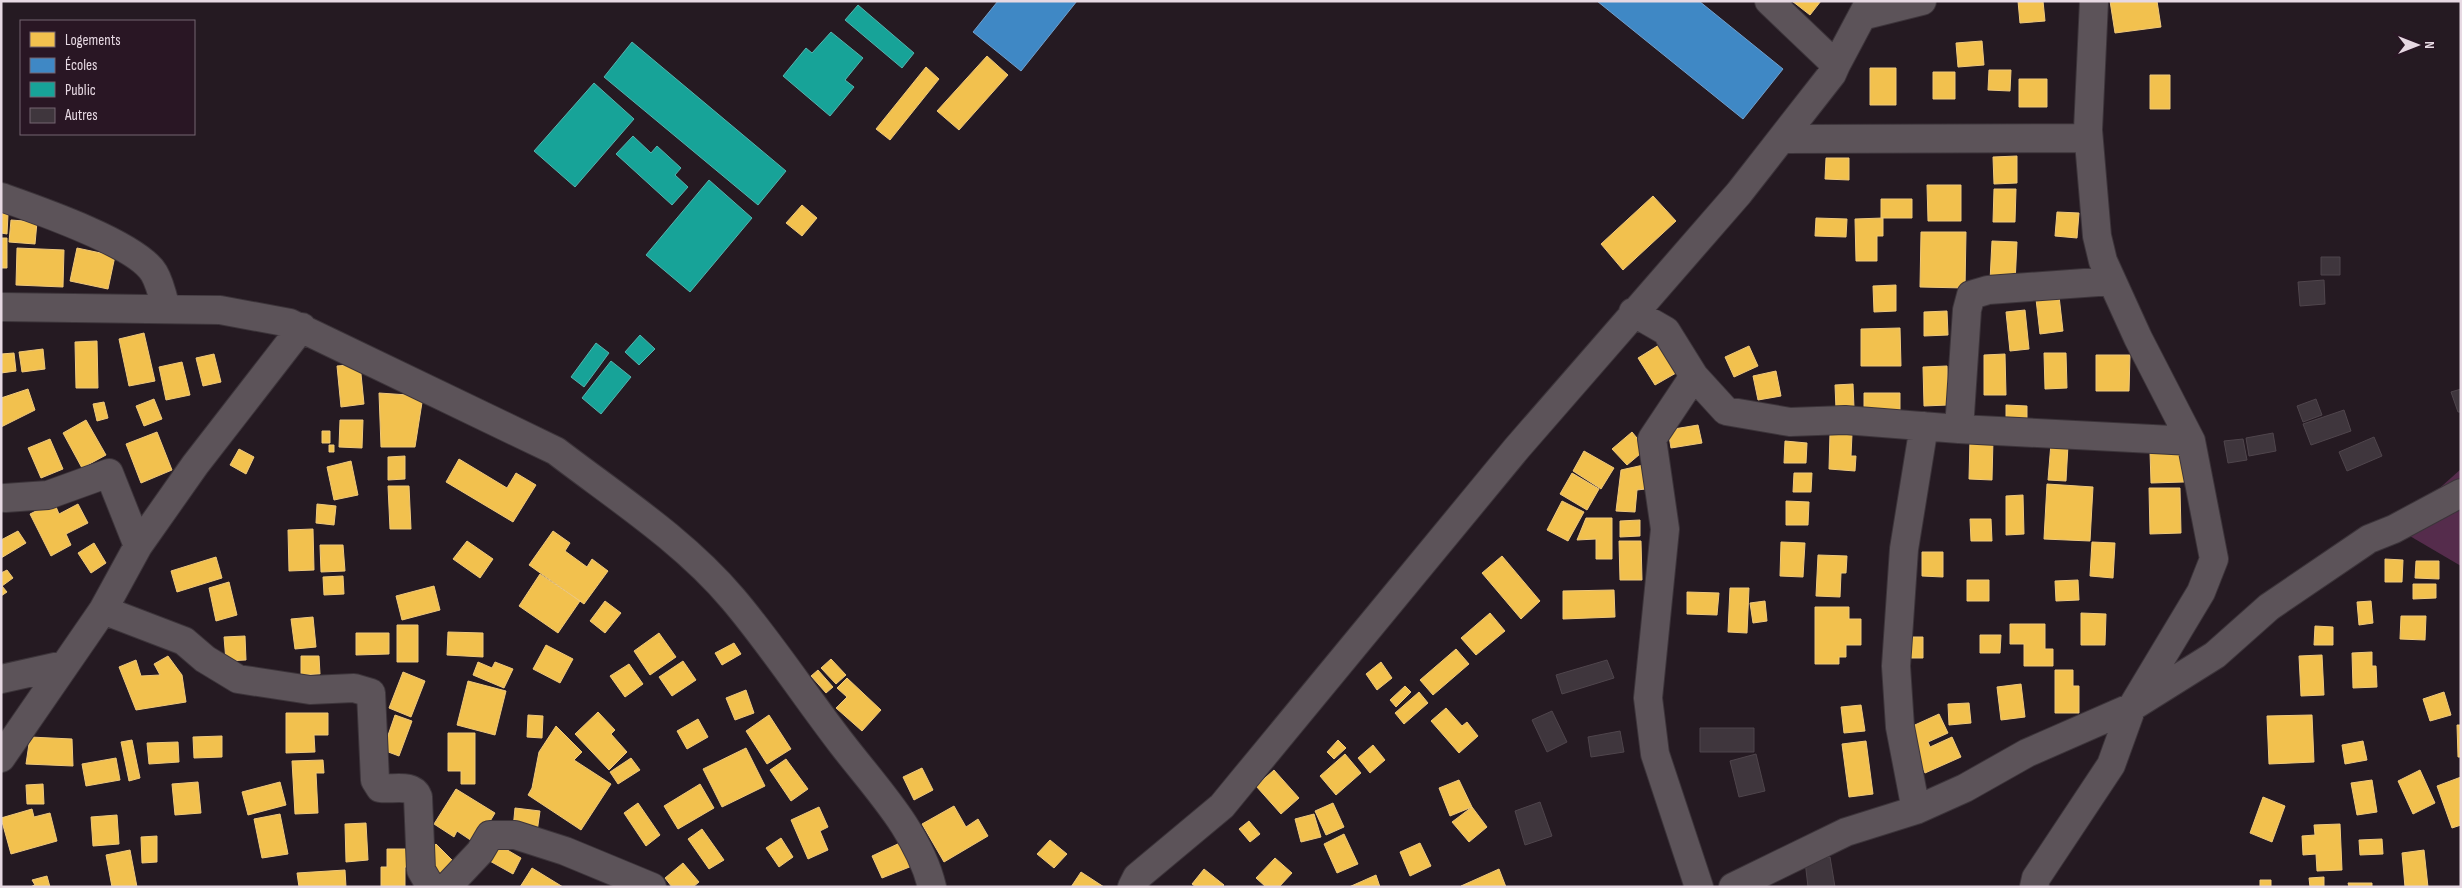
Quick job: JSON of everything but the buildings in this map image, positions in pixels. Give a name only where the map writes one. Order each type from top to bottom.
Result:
[{"type":"street","points":[[1768,1],[1836,65]]},
{"type":"street","points":[[1132,887],[1137,877],[1222,806],[1451,526],[1633,312],[1738,193],[1832,74],[1866,9],[1922,1]]},
{"type":"street","points":[[2034,887],[2036,878],[2111,765],[2132,706],[2201,592],[2214,559],[2191,441],[2138,338],[2103,261],[2097,236],[2088,138],[2094,1]]},
{"type":"street","points":[[1782,139],[2088,138]]},
{"type":"street","points":[[1,197],[81,229],[138,256],[155,273],[166,309]]},
{"type":"street","points":[[1959,429],[1967,310],[1972,296],[1988,290],[2112,281]]},
{"type":"street","points":[[1,307],[220,310],[302,327],[556,451],[592,476],[694,558],[732,598],[903,822],[928,873],[932,887]]},
{"type":"street","points":[[1633,312],[1666,331],[1694,376],[1726,411],[1790,422],[1845,420],[1959,429],[2191,441]]},
{"type":"street","points":[[1,758],[103,610],[138,546],[195,465],[302,327]]},
{"type":"street","points":[[1694,376],[1652,438],[1665,528],[1648,698],[1654,754],[1699,887]]},
{"type":"street","points":[[1916,810],[1900,727],[1896,666],[1904,549],[1924,426]]},
{"type":"street","points":[[5,498],[48,495],[109,473],[138,546]]},
{"type":"street","points":[[1733,887],[1846,832],[1916,810],[1965,788],[2028,753],[2132,706],[2215,655],[2269,607],[2369,539],[2394,529],[2461,493]]},
{"type":"street","points":[[103,610],[184,641],[205,659],[238,679],[310,690],[354,688],[370,693],[375,780],[380,788],[412,788],[416,792],[421,870],[432,887]]},
{"type":"street","points":[[1,679],[64,665]]},
{"type":"street","points":[[447,887],[480,852],[490,836],[515,835],[564,851],[652,887]]},
{"type":"shaded area","points":[[2461,469],[2461,566],[2403,532],[2433,494]]}]
